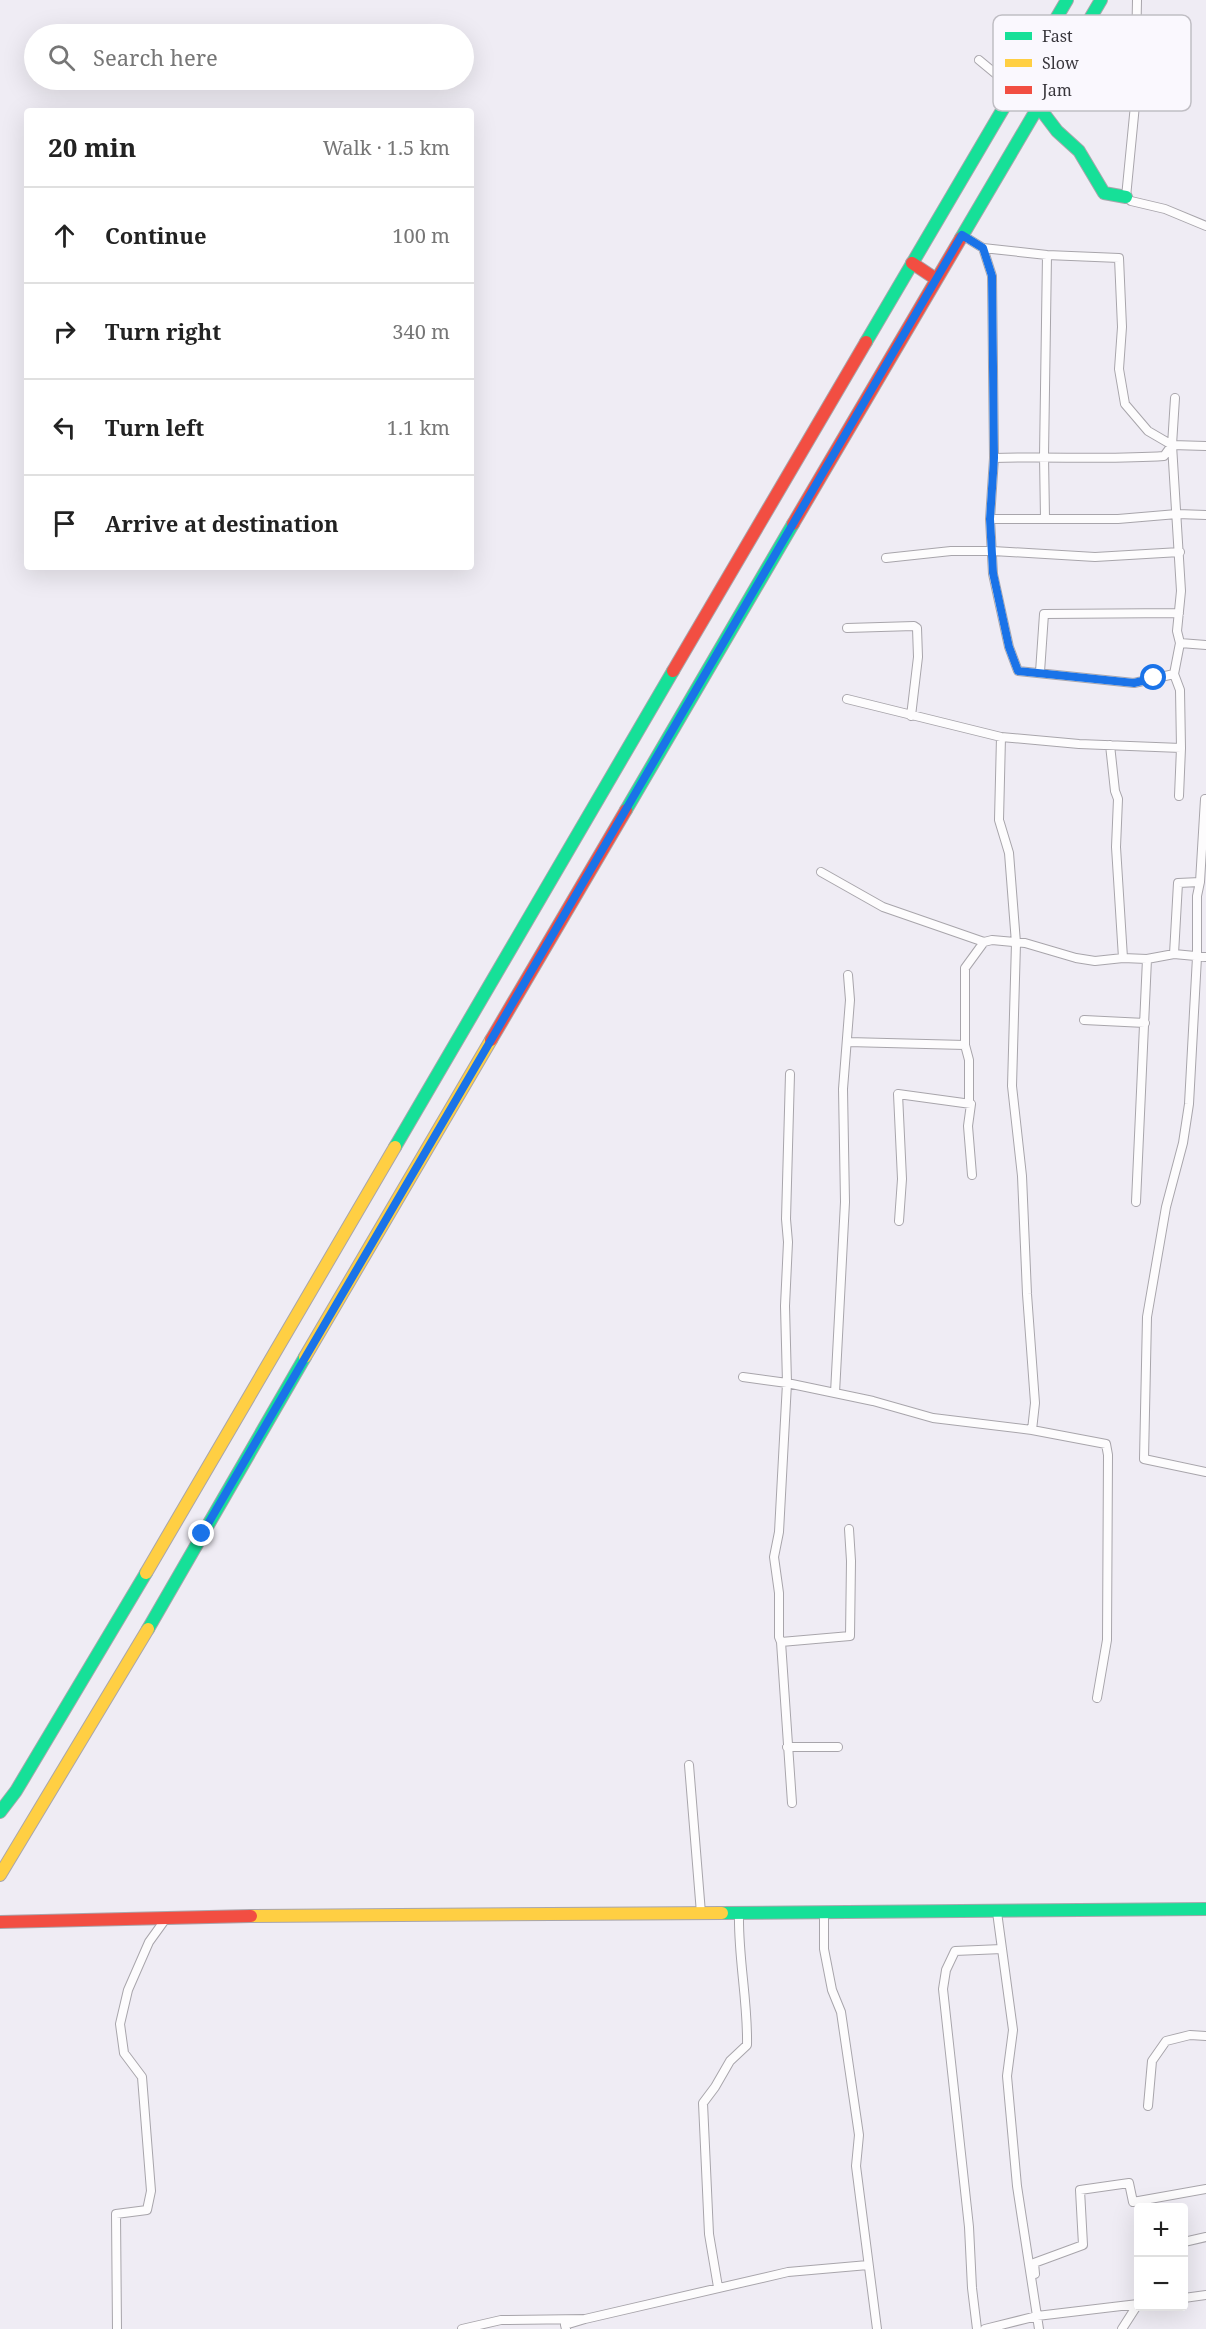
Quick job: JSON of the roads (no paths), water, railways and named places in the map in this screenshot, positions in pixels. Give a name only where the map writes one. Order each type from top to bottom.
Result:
[{"type":"street","points":[[1057,15],[1066,0]]},
{"type":"street","points":[[1092,15],[1101,0]]},
{"type":"street","points":[[1137,0],[1137,15]]},
{"type":"street","points":[[979,60],[993,69]]},
{"type":"street","points":[[0,1812],[16,1791],[176,1524],[1001,111]]},
{"type":"street","points":[[0,1875],[145,1635],[283,1394],[1035,111]]},
{"type":"street","points":[[1040,111],[1056,131],[1079,151],[1104,193],[1165,209],[1206,226]]},
{"type":"street","points":[[1126,197],[1135,111]]},
{"type":"street","points":[[962,235],[983,248],[1047,255],[1119,258],[1122,327],[1119,369],[1125,404],[1148,431],[1172,445],[1206,446]]},
{"type":"street","points":[[983,248],[992,276],[994,458],[990,519],[993,573],[1009,647],[1018,671],[1134,683],[1174,674]]},
{"type":"street","points":[[1045,518],[1047,255]]},
{"type":"street","points":[[912,263],[936,279]]},
{"type":"street","points":[[1175,398],[1172,445],[1181,591],[1177,631],[1180,643],[1174,674],[1180,690],[1179,796]]},
{"type":"street","points":[[994,458],[1044,456],[1121,459],[1164,456],[1172,445]]},
{"type":"street","points":[[990,519],[1118,519],[1177,514],[1206,515]]},
{"type":"street","points":[[886,558],[951,551],[1095,556],[1180,552]]},
{"type":"street","points":[[1040,672],[1044,614],[1179,613]]},
{"type":"street","points":[[848,628],[914,626],[917,628],[918,657],[911,716]]},
{"type":"street","points":[[1180,643],[1206,645]]},
{"type":"street","points":[[847,699],[1001,737],[1181,748]]},
{"type":"street","points":[[1001,737],[999,819],[1009,853],[1016,943],[1011,1086],[1023,1176],[1027,1294],[1035,1403],[1032,1430]]},
{"type":"street","points":[[1110,745],[1115,791],[1119,799],[1116,847],[1123,958]]},
{"type":"street","points":[[1206,799],[1197,896],[1202,957],[1189,1104],[1183,1143],[1166,1207],[1147,1317],[1144,1459],[1206,1472]]},
{"type":"street","points":[[821,872],[883,907],[984,942],[992,940],[1025,943],[1076,958],[1095,961],[1123,958],[1147,959],[1174,954],[1202,957]]},
{"type":"street","points":[[1174,954],[1178,883],[1200,882]]},
{"type":"street","points":[[972,1175],[968,1126],[971,1104],[969,1102],[969,1060],[965,1045],[965,968],[984,942]]},
{"type":"street","points":[[1136,1202],[1147,959]]},
{"type":"street","points":[[835,1393],[845,1202],[843,1089],[850,1000],[848,975]]},
{"type":"street","points":[[1084,1020],[1145,1023]]},
{"type":"street","points":[[848,1042],[965,1045]]},
{"type":"street","points":[[790,1074],[786,1219],[788,1242],[784,1306],[787,1383],[779,1532],[774,1557],[792,1803]]},
{"type":"street","points":[[899,1221],[902,1179],[898,1094],[969,1102]]},
{"type":"street","points":[[743,1377],[787,1383],[873,1401],[933,1418],[1032,1430],[1106,1444],[1108,1455],[1107,1640],[1097,1698]]},
{"type":"street","points":[[781,1642],[850,1636],[849,1529]]},
{"type":"street","points":[[787,1747],[838,1747]]},
{"type":"street","points":[[689,1765],[701,1913]]},
{"type":"street","points":[[0,1922],[167,1917],[1206,1909]]},
{"type":"street","points":[[998,1912],[1013,2030],[1007,2076],[1017,2186],[1039,2329]]},
{"type":"street","points":[[824,1913],[824,1949],[832,1990],[841,2012],[859,2135],[856,2166],[877,2329]]},
{"type":"street","points":[[718,2287],[709,2234],[703,2103],[729,2061],[747,2045],[739,1948],[739,1914]]},
{"type":"street","points":[[117,2329],[116,2214],[147,2210],[151,2191],[142,2077],[124,2052],[120,2024],[128,1990],[149,1942],[167,1917]]},
{"type":"street","points":[[977,2329],[969,2227],[943,1989],[946,1970],[955,1951],[1002,1949]]},
{"type":"street","points":[[1148,2106],[1152,2061],[1166,2041],[1190,2036],[1206,2036]]},
{"type":"street","points":[[1037,2316],[1034,2263],[1083,2245],[1080,2190],[1129,2183],[1132,2202],[1206,2189]]},
{"type":"street","points":[[1188,2241],[1206,2237]]},
{"type":"street","points":[[566,2329],[565,2325],[585,2319],[788,2272],[868,2265]]},
{"type":"street","points":[[1188,2297],[1206,2295]]},
{"type":"street","points":[[985,2329],[1037,2316],[1134,2304]]},
{"type":"street","points":[[1122,2329],[1134,2310]]},
{"type":"street","points":[[462,2329],[501,2320],[585,2319]]}]
